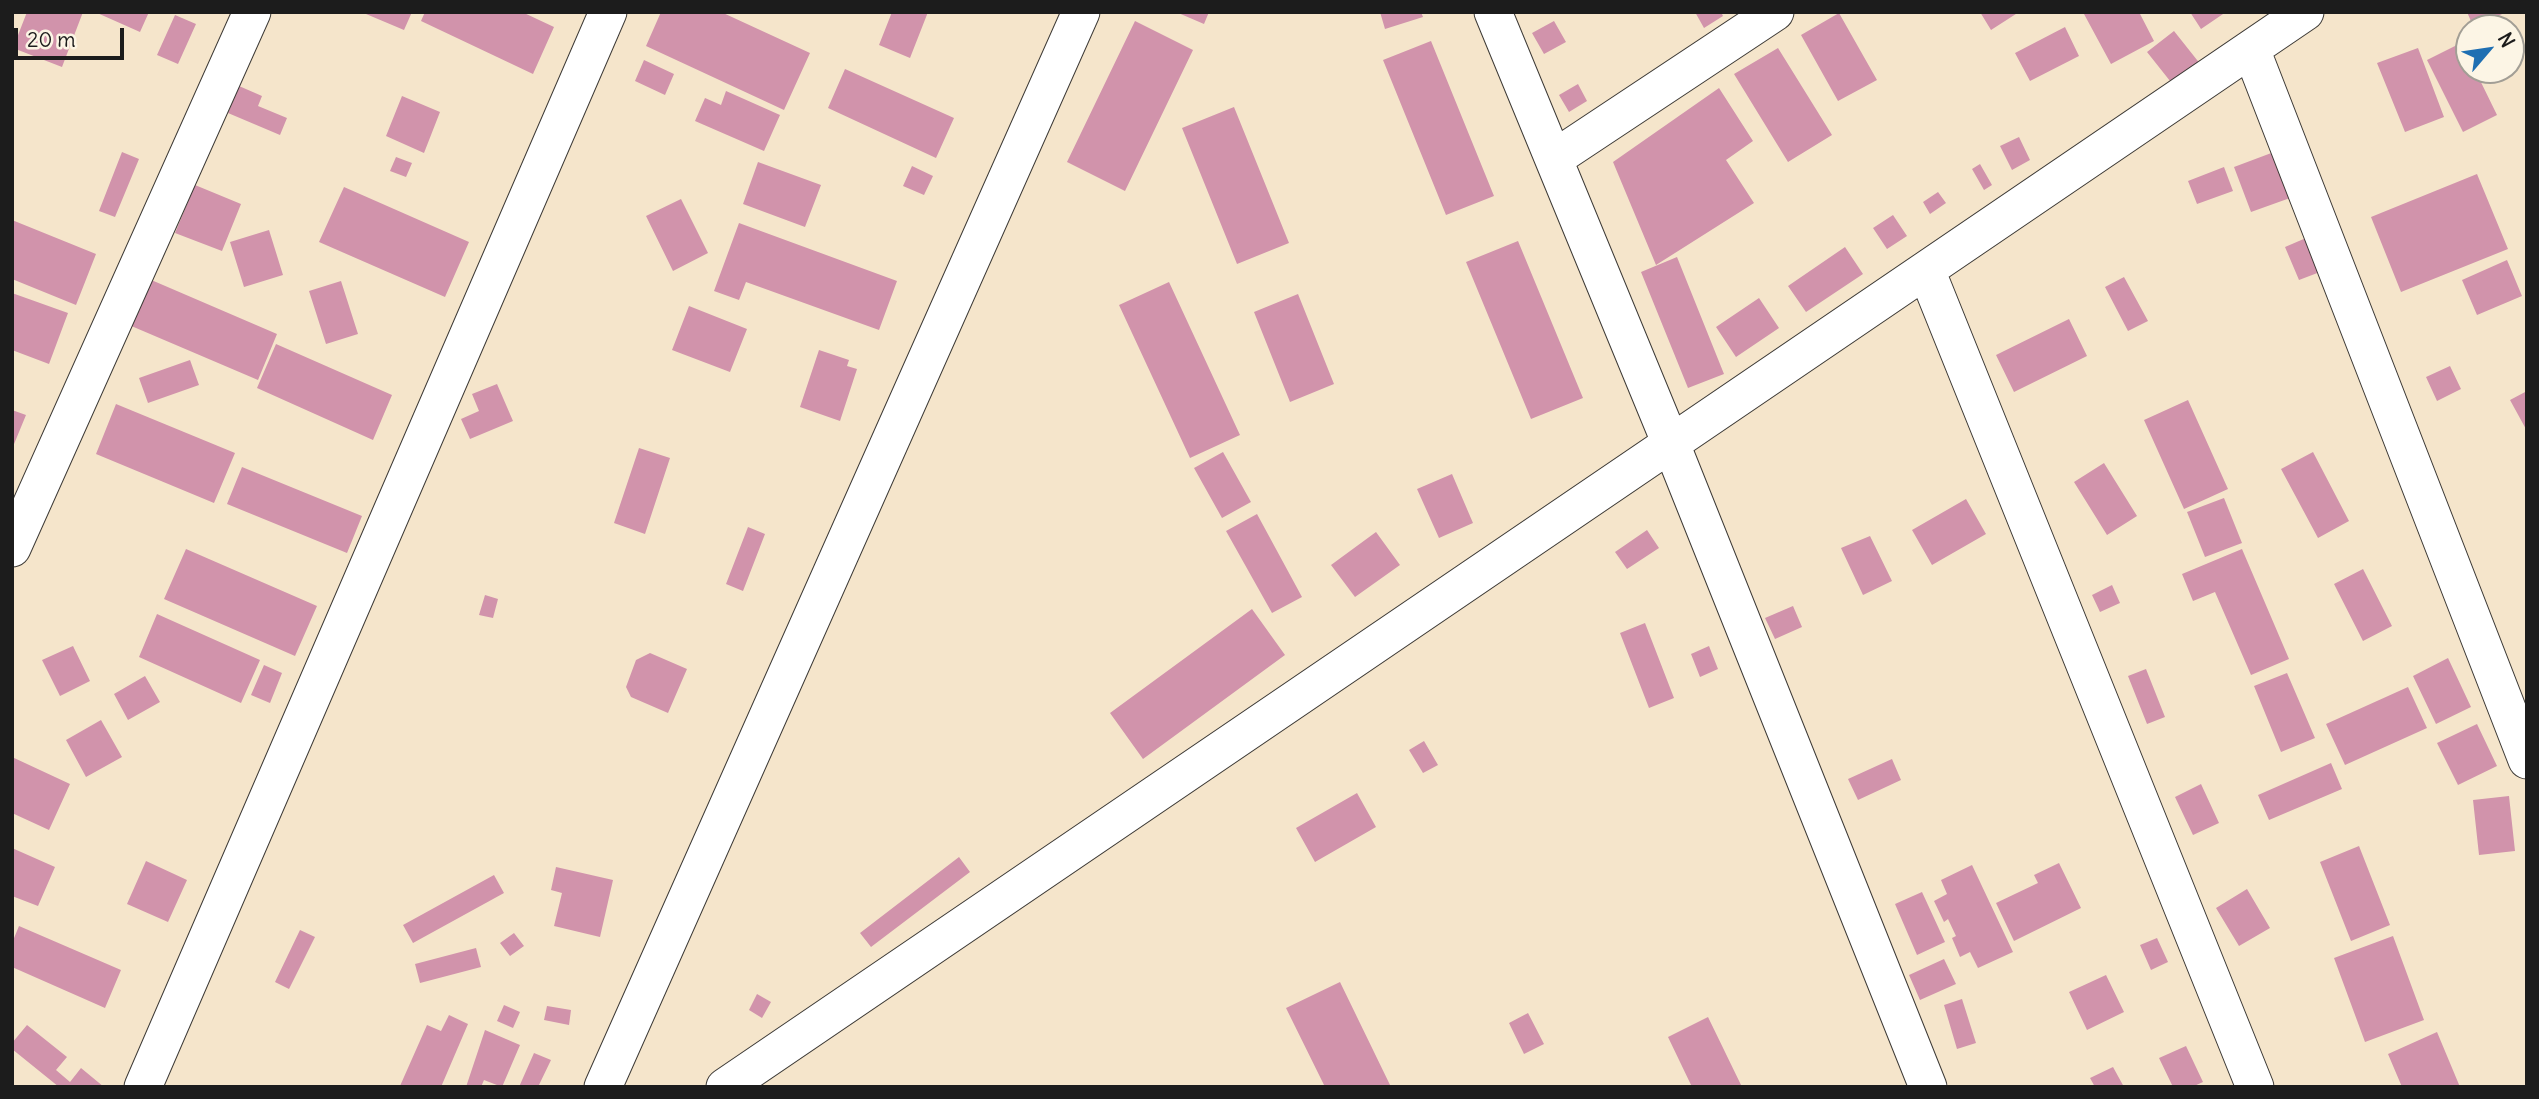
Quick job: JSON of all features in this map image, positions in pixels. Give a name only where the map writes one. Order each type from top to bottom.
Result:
[{"type":"street","points":[[12,548],[252,12]]},
{"type":"street","points":[[143,1087],[608,12]]},
{"type":"street","points":[[603,1087],[1080,12]]},
{"type":"street","points":[[1493,12],[1671,444],[1928,1087]]},
{"type":"street","points":[[1555,158],[1775,12]]},
{"type":"street","points":[[725,1087],[2305,12]]},
{"type":"street","points":[[2251,49],[2527,760]]},
{"type":"street","points":[[1926,270],[2255,1087]]},
{"type":"building","points":[[27,12],[83,12],[62,67],[13,48]]},
{"type":"building","points":[[95,12],[149,12],[140,32]]},
{"type":"building","points":[[412,12],[404,30],[366,14]]},
{"type":"building","points":[[425,12],[522,12],[554,27],[533,74],[421,21]]},
{"type":"building","points":[[661,12],[721,12],[810,53],[784,110],[646,46]]},
{"type":"building","points":[[892,12],[928,12],[910,58],[879,45]]},
{"type":"building","points":[[1176,12],[1209,12],[1204,24]]},
{"type":"building","points":[[1380,12],[1421,12],[1423,17],[1385,29]]},
{"type":"building","points":[[1695,12],[1721,12],[1723,16],[1704,28]]},
{"type":"building","points":[[1980,12],[2019,12],[1991,30]]},
{"type":"building","points":[[2139,12],[2154,41],[2111,64],[2084,14]]},
{"type":"building","points":[[2190,12],[2226,12],[2201,29]]},
{"type":"building","points":[[2467,12],[2507,12],[2502,14]]},
{"type":"building","points":[[1839,13],[1877,80],[1838,101],[1801,35]]},
{"type":"building","points":[[175,15],[196,24],[178,64],[157,55]]},
{"type":"building","points":[[1135,21],[1193,50],[1125,191],[1067,162]]},
{"type":"building","points":[[1554,21],[1566,42],[1544,54],[1532,33]]},
{"type":"building","points":[[2065,27],[2079,56],[2030,81],[2015,53]]},
{"type":"building","points":[[2174,31],[2201,65],[2174,86],[2147,52]]},
{"type":"building","points":[[1431,41],[1494,196],[1446,215],[1383,60]]},
{"type":"building","points":[[2455,46],[2455,84],[2482,84],[2497,115],[2463,132],[2427,60]]},
{"type":"building","points":[[1778,48],[1832,135],[1788,162],[1734,74]]},
{"type":"building","points":[[2418,48],[2444,117],[2405,132],[2377,63]]},
{"type":"building","points":[[644,60],[674,74],[665,95],[635,81]]},
{"type":"building","points":[[845,69],[954,118],[936,158],[828,108]]},
{"type":"building","points":[[1578,84],[1587,101],[1569,112],[1559,95]]},
{"type":"building","points":[[239,86],[262,96],[258,106],[287,118],[280,135],[228,113]]},
{"type":"building","points":[[1719,88],[1753,141],[1726,160],[1754,203],[1656,265],[1613,162]]},
{"type":"building","points":[[726,91],[780,115],[764,151],[695,121],[705,98],[721,105]]},
{"type":"building","points":[[402,96],[440,112],[424,153],[386,136]]},
{"type":"building","points":[[1234,107],[1289,243],[1237,264],[1182,128]]},
{"type":"building","points":[[2019,137],[2030,160],[2012,170],[2000,146]]},
{"type":"building","points":[[122,152],[139,159],[115,217],[99,211]]},
{"type":"building","points":[[2274,152],[2290,198],[2251,212],[2234,167]]},
{"type":"building","points":[[396,157],[412,163],[406,177],[390,171]]},
{"type":"building","points":[[758,162],[821,185],[805,227],[743,204]]},
{"type":"building","points":[[1980,164],[1992,185],[1984,190],[1972,169]]},
{"type":"building","points":[[912,166],[933,176],[924,195],[903,186]]},
{"type":"building","points":[[2224,167],[2233,191],[2197,204],[2188,181]]},
{"type":"building","points":[[2477,174],[2508,249],[2401,292],[2371,217]]},
{"type":"building","points":[[195,185],[241,204],[222,251],[175,233]]},
{"type":"building","points":[[344,187],[469,242],[445,297],[319,242]]},
{"type":"building","points":[[1938,192],[1946,203],[1930,214],[1923,202]]},
{"type":"building","points":[[681,199],[708,253],[673,271],[646,216]]},
{"type":"building","points":[[1893,215],[1907,236],[1887,249],[1873,228]]},
{"type":"building","points":[[12,220],[96,254],[76,305],[12,279]]},
{"type":"building","points":[[739,223],[897,281],[879,330],[746,282],[739,300],[714,291]]},
{"type":"building","points":[[269,230],[283,275],[244,287],[230,242]]},
{"type":"building","points":[[2306,238],[2320,272],[2299,280],[2285,247]]},
{"type":"building","points":[[1518,241],[1583,398],[1531,419],[1466,262]]},
{"type":"building","points":[[1845,247],[1863,274],[1806,312],[1788,286]]},
{"type":"building","points":[[1677,257],[1724,374],[1688,388],[1641,272]]},
{"type":"building","points":[[2507,260],[2522,296],[2477,315],[2462,280]]},
{"type":"building","points":[[2124,277],[2148,321],[2128,331],[2105,287]]},
{"type":"building","points":[[149,279],[277,334],[258,380],[129,325]]},
{"type":"building","points":[[341,281],[358,334],[326,344],[309,291]]},
{"type":"building","points":[[1169,282],[1240,435],[1190,458],[1119,305]]},
{"type":"building","points":[[12,293],[68,313],[49,364],[12,350]]},
{"type":"building","points":[[1298,294],[1334,384],[1290,402],[1254,312]]},
{"type":"building","points":[[1759,298],[1779,328],[1736,357],[1716,327]]},
{"type":"building","points":[[689,306],[747,329],[730,372],[672,350]]},
{"type":"building","points":[[2069,319],[2087,356],[2014,392],[1996,355]]},
{"type":"building","points":[[276,344],[392,395],[373,440],[257,388]]},
{"type":"building","points":[[819,350],[849,360],[847,366],[857,369],[840,421],[800,407]]},
{"type":"building","points":[[190,360],[199,385],[148,403],[139,378]]},
{"type":"building","points":[[2450,366],[2461,389],[2437,401],[2426,377]]},
{"type":"building","points":[[497,384],[513,421],[470,439],[461,419],[479,411],[472,394]]},
{"type":"building","points":[[2527,391],[2527,431],[2510,400]]},
{"type":"building","points":[[2188,400],[2228,489],[2184,509],[2144,420]]},
{"type":"building","points":[[116,404],[235,453],[214,503],[96,454]]},
{"type":"building","points":[[12,410],[26,415],[12,449]]},
{"type":"building","points":[[639,448],[670,458],[645,534],[614,523]]},
{"type":"building","points":[[1223,452],[1251,502],[1222,518],[1194,468]]},
{"type":"building","points":[[2313,452],[2349,521],[2318,538],[2281,469]]},
{"type":"building","points":[[2104,463],[2137,516],[2107,535],[2074,482]]},
{"type":"building","points":[[242,467],[362,516],[347,553],[227,504]]},
{"type":"building","points":[[1452,474],[1473,523],[1439,538],[1417,489]]},
{"type":"building","points":[[2224,498],[2242,543],[2205,557],[2187,512]]},
{"type":"building","points":[[1966,499],[1986,534],[1932,565],[1912,530]]},
{"type":"building","points":[[1257,514],[1302,597],[1272,613],[1226,531]]},
{"type":"building","points":[[748,527],[765,534],[743,591],[726,584]]},
{"type":"building","points":[[1647,530],[1659,548],[1627,569],[1615,552]]},
{"type":"building","points":[[1376,532],[1400,565],[1355,597],[1331,565]]},
{"type":"building","points":[[1870,536],[1892,581],[1863,595],[1841,548]]},
{"type":"building","points":[[186,549],[317,606],[295,656],[164,599]]},
{"type":"building","points":[[2242,549],[2289,659],[2251,675],[2215,592],[2193,601],[2182,574]]},
{"type":"building","points":[[2363,569],[2392,626],[2363,641],[2334,584]]},
{"type":"building","points":[[2112,585],[2120,603],[2100,612],[2092,595]]},
{"type":"building","points":[[485,595],[498,599],[493,618],[479,615]]},
{"type":"building","points":[[1793,606],[1802,627],[1775,639],[1765,618]]},
{"type":"building","points":[[1252,609],[1285,655],[1143,759],[1110,713]]},
{"type":"building","points":[[157,614],[260,660],[241,703],[139,657]]},
{"type":"building","points":[[1645,623],[1674,698],[1649,708],[1620,633]]},
{"type":"building","points":[[73,646],[90,681],[60,696],[42,660]]},
{"type":"building","points":[[1709,646],[1718,669],[1700,677],[1691,654]]},
{"type":"building","points":[[650,653],[687,669],[668,713],[631,697],[626,687],[636,660]]},
{"type":"building","points":[[2448,658],[2471,707],[2436,724],[2413,676]]},
{"type":"building","points":[[264,665],[282,673],[270,703],[251,695]]},
{"type":"building","points":[[2146,669],[2165,717],[2147,724],[2128,676]]},
{"type":"building","points":[[2287,673],[2315,738],[2281,752],[2254,686]]},
{"type":"building","points":[[145,676],[160,702],[128,720],[114,694]]},
{"type":"building","points":[[2408,687],[2427,728],[2345,765],[2326,724]]},
{"type":"building","points":[[101,720],[122,757],[86,777],[66,740]]},
{"type":"building","points":[[2477,724],[2497,766],[2458,785],[2437,743]]},
{"type":"building","points":[[1424,741],[1438,765],[1423,773],[1409,750]]},
{"type":"building","points":[[12,757],[70,784],[49,830],[12,813]]},
{"type":"building","points":[[1892,759],[1901,780],[1858,800],[1848,779]]},
{"type":"building","points":[[2331,763],[2342,789],[2269,820],[2258,795]]},
{"type":"building","points":[[2201,784],[2219,823],[2193,835],[2175,797]]},
{"type":"building","points":[[1357,793],[1376,827],[1315,862],[1296,828]]},
{"type":"building","points":[[2509,796],[2515,851],[2479,855],[2473,800]]},
{"type":"building","points":[[2359,846],[2390,925],[2351,941],[2320,862]]},
{"type":"building","points":[[12,848],[55,867],[38,906],[12,896]]},
{"type":"building","points":[[959,857],[970,872],[871,947],[860,933]]},
{"type":"building","points":[[146,861],[187,880],[168,922],[127,904]]},
{"type":"building","points":[[2059,863],[2081,908],[2014,941],[1996,903],[2038,883],[2034,875]]},
{"type":"building","points":[[1972,865],[2013,952],[1978,968],[1970,952],[1960,957],[1952,938],[1956,936],[1948,919],[1944,922],[1934,901],[1947,894],[1941,880]]},
{"type":"building","points":[[556,867],[613,880],[600,937],[554,926],[562,893],[551,890]]},
{"type":"building","points":[[494,875],[504,893],[413,943],[403,925]]},
{"type":"building","points":[[2247,889],[2270,928],[2239,946],[2216,908]]},
{"type":"building","points":[[1922,892],[1945,942],[1917,955],[1895,904]]},
{"type":"building","points":[[19,926],[121,970],[105,1008],[12,967],[12,943]]},
{"type":"building","points":[[300,930],[315,937],[289,989],[275,982]]},
{"type":"building","points":[[514,933],[524,946],[510,956],[500,943]]},
{"type":"building","points":[[2393,936],[2424,1020],[2365,1042],[2334,958]]},
{"type":"building","points":[[2157,938],[2168,962],[2151,970],[2140,945]]},
{"type":"building","points":[[476,948],[481,967],[420,983],[415,964]]},
{"type":"building","points":[[1944,959],[1956,984],[1920,1000],[1909,975]]},
{"type":"building","points":[[2106,975],[2124,1012],[2087,1030],[2069,992]]},
{"type":"building","points":[[1340,982],[1391,1087],[1325,1087],[1286,1008]]},
{"type":"building","points":[[757,994],[771,1002],[762,1018],[749,1010]]},
{"type":"building","points":[[1962,999],[1976,1043],[1957,1049],[1944,1005]]},
{"type":"building","points":[[504,1005],[520,1012],[513,1028],[497,1021]]},
{"type":"building","points":[[547,1006],[571,1010],[569,1025],[544,1020]]},
{"type":"building","points":[[1528,1013],[1544,1044],[1524,1054],[1509,1023]]},
{"type":"building","points":[[449,1015],[468,1024],[441,1087],[400,1086],[427,1025],[441,1031]]},
{"type":"building","points":[[1708,1017],[1742,1087],[1692,1087],[1668,1037]]},
{"type":"building","points":[[27,1025],[67,1057],[56,1070],[70,1082],[81,1068],[104,1087],[59,1087],[12,1049],[12,1043]]},
{"type":"building","points":[[485,1030],[520,1045],[502,1087],[484,1080],[481,1087],[466,1087]]},
{"type":"building","points":[[2437,1032],[2460,1087],[2402,1087],[2388,1054]]},
{"type":"building","points":[[2186,1046],[2203,1082],[2192,1087],[2173,1087],[2159,1058]]},
{"type":"building","points":[[534,1053],[551,1060],[538,1087],[519,1087]]},
{"type":"building","points":[[2113,1067],[2124,1087],[2095,1087],[2090,1078]]}]
